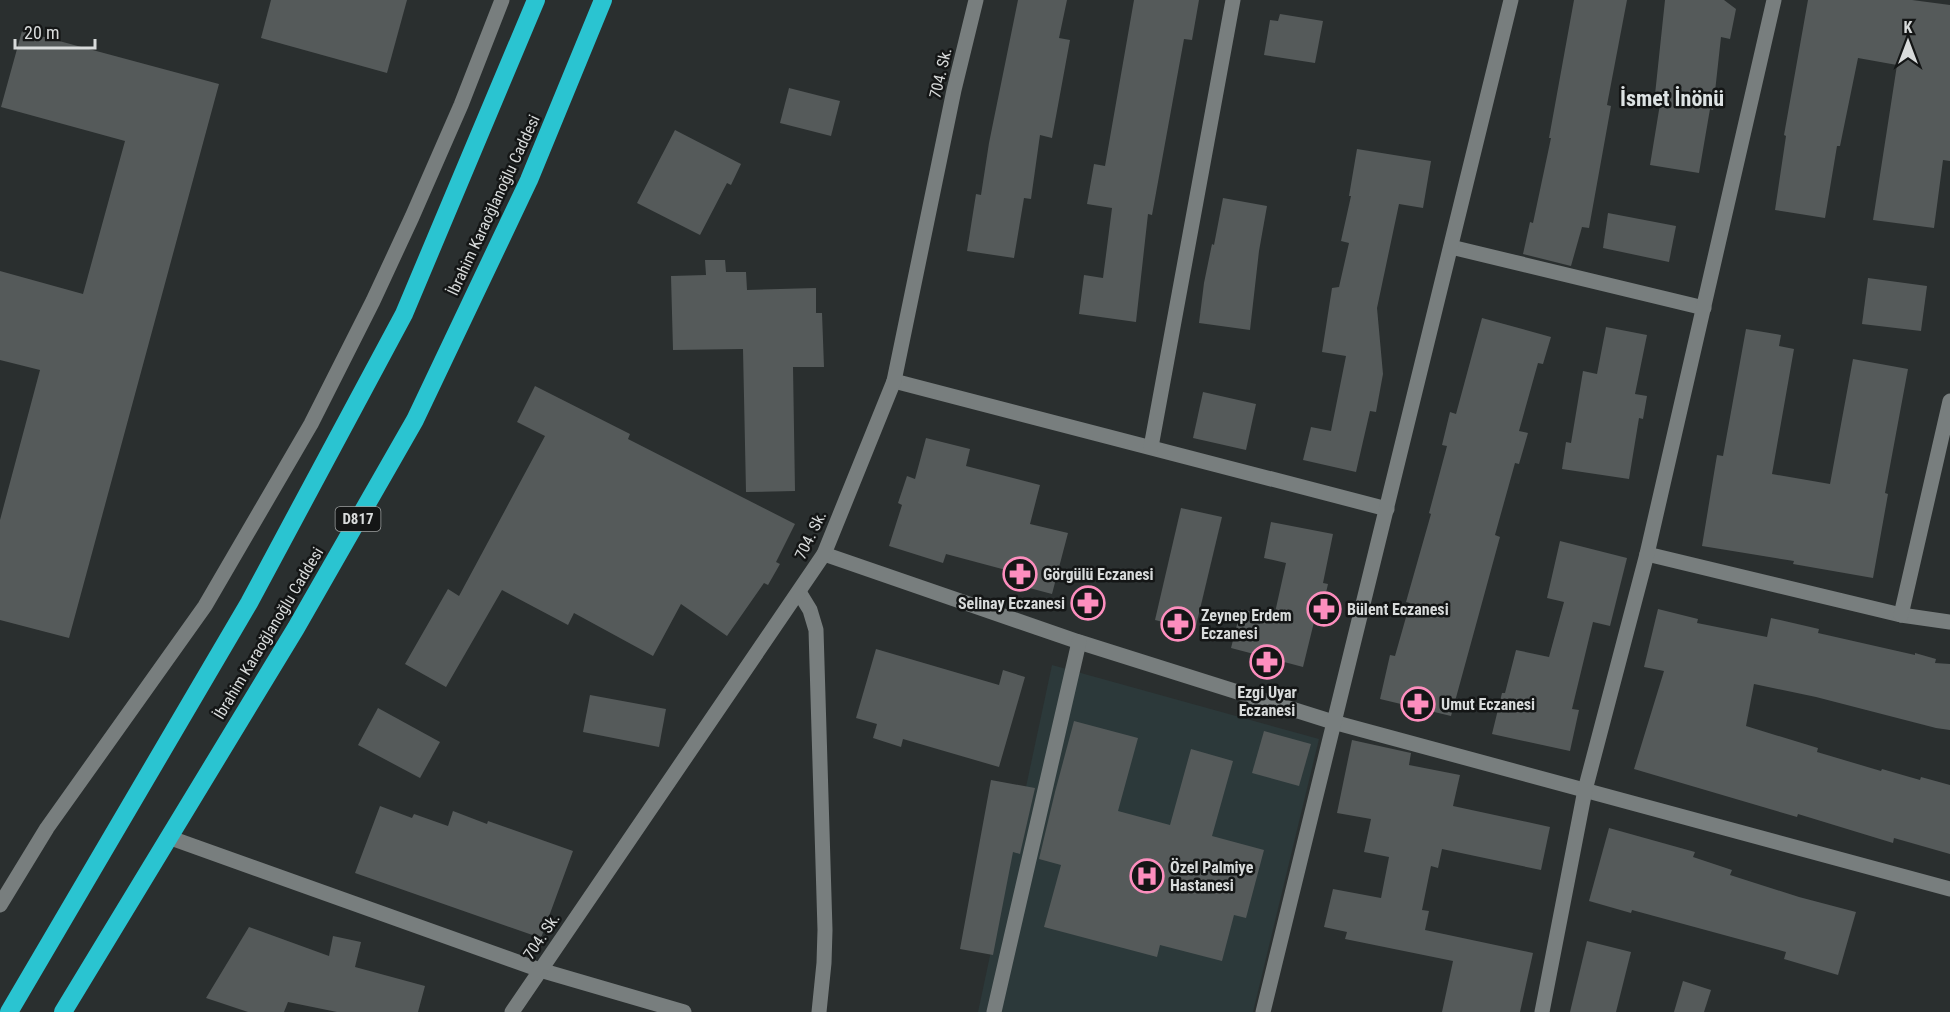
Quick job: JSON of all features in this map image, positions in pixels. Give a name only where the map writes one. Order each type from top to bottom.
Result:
[{"type":"highway","name":"İbrahim Karaoğlanoğlu Caddesi","points":[[9,1012],[249,603],[404,314],[536,0]]},
{"type":"highway","name":"İbrahim Karaoğlanoğlu Caddesi","points":[[63,1012],[296,628],[415,420],[529,180],[603,0]]},
{"type":"street","points":[[0,905],[47,828],[205,606],[311,424],[373,301],[412,216],[461,105],[502,0]]},
{"type":"street","name":"704. Sk.","points":[[512,1012],[824,554],[894,381],[954,90],[976,0]]},
{"type":"street","points":[[1151,447],[1233,0]]},
{"type":"street","points":[[1263,1012],[1511,0]]},
{"type":"street","points":[[1542,1012],[1585,790],[1647,554],[1774,0]]},
{"type":"street","points":[[1451,246],[1704,308]]},
{"type":"street","points":[[894,381],[1387,509]]},
{"type":"street","points":[[1901,615],[1950,401]]},
{"type":"street","points":[[824,554],[1080,642],[1333,722],[1950,889]]},
{"type":"street","points":[[1647,554],[1901,615],[1950,622]]},
{"type":"street","points":[[799,592],[810,610],[816,630],[825,930],[819,1012]]},
{"type":"street","points":[[994,1012],[1080,642]]},
{"type":"street","points":[[168,837],[540,970],[684,1012]]},
{"type":"shaded area","name":"Özel Palmiye Hastanesi","points":[[1052,665],[1319,739],[1253,1012],[978,1012]]},
{"type":"building","points":[[271,0],[407,0],[387,73],[261,38]]},
{"type":"building","points":[[1018,0],[1067,0],[1059,38],[1070,40],[1052,138],[1040,135],[1031,199],[1024,198],[1014,258],[967,251],[976,194],[981,195],[989,143]]},
{"type":"building","points":[[1134,0],[1199,0],[1192,40],[1184,39],[1152,215],[1148,214],[1136,322],[1079,314],[1084,275],[1103,278],[1112,208],[1087,204],[1094,164],[1105,166]]},
{"type":"building","points":[[1574,0],[1627,0],[1607,105],[1611,106],[1589,228],[1582,227],[1571,266],[1523,254],[1530,222],[1533,223],[1551,138],[1549,138]]},
{"type":"building","points":[[1665,0],[1724,0],[1736,9],[1730,39],[1721,37],[1713,110],[1710,109],[1699,173],[1650,165],[1660,104],[1654,104]]},
{"type":"building","points":[[1808,0],[1912,0],[1950,5],[1950,161],[1943,160],[1934,228],[1873,220],[1897,65],[1858,58],[1840,146],[1837,146],[1825,218],[1775,210],[1786,136],[1784,135]]},
{"type":"building","points":[[1280,14],[1323,21],[1315,63],[1264,55],[1270,20],[1278,21]]},
{"type":"building","points":[[22,31],[219,84],[69,638],[0,620],[0,520],[40,370],[0,360],[0,271],[83,294],[125,141],[1,107]]},
{"type":"building","points":[[789,88],[840,101],[831,136],[780,123]]},
{"type":"building","points":[[675,130],[741,164],[731,185],[727,183],[700,235],[637,203]]},
{"type":"building","points":[[1357,149],[1431,161],[1423,208],[1399,204],[1377,308],[1383,374],[1376,412],[1370,411],[1356,472],[1303,460],[1311,427],[1331,431],[1346,356],[1322,352],[1332,288],[1339,287],[1349,243],[1341,241],[1351,196],[1349,196]]},
{"type":"building","points":[[1223,198],[1267,206],[1259,251],[1250,330],[1199,323],[1204,283]]},
{"type":"building","points":[[1608,213],[1676,226],[1669,262],[1603,248]]},
{"type":"building","points":[[705,260],[725,260],[726,272],[746,272],[747,290],[816,288],[816,313],[822,313],[824,367],[793,367],[795,491],[746,492],[743,349],[673,350],[671,276],[706,275]]},
{"type":"building","points":[[1868,278],[1927,286],[1921,331],[1862,324]]},
{"type":"building","points":[[1482,318],[1551,337],[1543,364],[1538,363],[1519,431],[1528,433],[1519,464],[1515,463],[1495,535],[1500,537],[1451,716],[1380,699],[1390,655],[1395,656],[1410,603],[1406,602],[1431,514],[1429,513],[1447,446],[1442,445],[1450,412],[1456,414]]},
{"type":"building","points":[[1606,327],[1647,335],[1635,394],[1647,396],[1643,419],[1639,418],[1629,479],[1562,469],[1566,442],[1571,443],[1583,371],[1597,374]]},
{"type":"building","points":[[1746,329],[1781,335],[1779,346],[1794,349],[1772,474],[1830,484],[1853,359],[1908,369],[1885,493],[1888,494],[1873,578],[1793,564],[1794,561],[1702,546],[1717,455],[1723,456]]},
{"type":"building","points":[[535,386],[630,434],[628,439],[795,524],[776,562],[780,564],[768,585],[764,583],[727,636],[681,604],[653,656],[574,613],[568,625],[502,590],[446,687],[405,664],[448,589],[459,596],[545,436],[517,422]]},
{"type":"building","points":[[1203,392],[1256,404],[1246,450],[1193,438]]},
{"type":"building","points":[[926,438],[970,449],[966,466],[1040,485],[1030,524],[1068,533],[1052,594],[1018,585],[1021,574],[946,554],[943,563],[889,546],[902,505],[898,503],[907,476],[915,479]]},
{"type":"building","points":[[1181,508],[1222,517],[1195,630],[1155,620]]},
{"type":"building","points":[[1271,522],[1333,534],[1323,583],[1328,584],[1319,623],[1314,622],[1303,667],[1231,648],[1241,609],[1274,617],[1286,563],[1264,558]]},
{"type":"building","points":[[1560,541],[1627,558],[1610,626],[1593,622],[1572,709],[1579,710],[1570,751],[1492,734],[1516,650],[1549,657],[1564,602],[1547,598]]},
{"type":"building","points":[[1658,609],[1698,619],[1697,623],[1767,637],[1771,618],[1819,629],[1818,633],[1915,655],[1915,653],[1936,659],[1935,663],[1950,664],[1950,730],[1754,684],[1746,726],[1818,748],[1817,752],[1881,771],[1882,769],[1920,780],[1921,777],[1950,785],[1950,854],[1894,838],[1893,843],[1634,769],[1664,671],[1644,667]]},
{"type":"building","points":[[876,649],[999,685],[1003,670],[1025,677],[999,767],[903,739],[901,747],[873,738],[877,724],[856,718]]},
{"type":"building","points":[[590,695],[666,709],[659,747],[583,732]]},
{"type":"building","points":[[378,708],[440,742],[420,778],[358,745]]},
{"type":"building","points":[[1074,721],[1138,738],[1118,811],[1170,825],[1191,749],[1233,761],[1212,836],[1264,850],[1246,918],[1234,915],[1222,961],[1160,945],[1157,957],[1044,927],[1061,865],[1039,859]]},
{"type":"building","points":[[1264,731],[1311,744],[1299,786],[1252,773]]},
{"type":"building","points":[[1352,740],[1411,753],[1409,765],[1460,775],[1453,806],[1550,827],[1541,870],[1442,849],[1438,868],[1431,866],[1422,910],[1429,911],[1425,930],[1533,953],[1520,1012],[1442,1012],[1453,961],[1345,939],[1347,932],[1324,927],[1333,889],[1381,898],[1389,857],[1364,852],[1371,819],[1337,813]]},
{"type":"building","points":[[991,780],[1035,788],[1020,854],[1013,852],[993,955],[960,949]]},
{"type":"building","points":[[380,806],[412,818],[414,814],[448,826],[453,811],[573,851],[541,938],[355,873]]},
{"type":"building","points":[[1609,828],[1695,852],[1693,857],[1732,870],[1730,875],[1856,912],[1838,975],[1784,959],[1786,952],[1632,910],[1631,913],[1589,901]]},
{"type":"building","points":[[249,927],[329,956],[333,936],[361,942],[355,967],[425,986],[418,1012],[337,1012],[288,1002],[284,1012],[248,1012],[206,998]]},
{"type":"building","points":[[1587,941],[1631,952],[1616,1012],[1570,1012]]},
{"type":"building","points":[[1683,981],[1711,990],[1704,1012],[1674,1012]]},
{"type":"place","name":"Görgülü Eczanesi","points":[[1020,574]]},
{"type":"place","name":"Selinay Eczanesi","points":[[1088,603]]},
{"type":"place","name":"Bülent Eczanesi","points":[[1324,609]]},
{"type":"place","name":"Zeynep Erdem Eczanesi","points":[[1178,624]]},
{"type":"place","name":"Ezgi Uyar Eczanesi","points":[[1267,662]]},
{"type":"place","name":"Umut Eczanesi","points":[[1418,704]]},
{"type":"place","name":"Özel Palmiye Hastanesi","points":[[1147,876]]},
{"type":"district","name":"İsmet İnönü","points":[[1672,98]]}]
